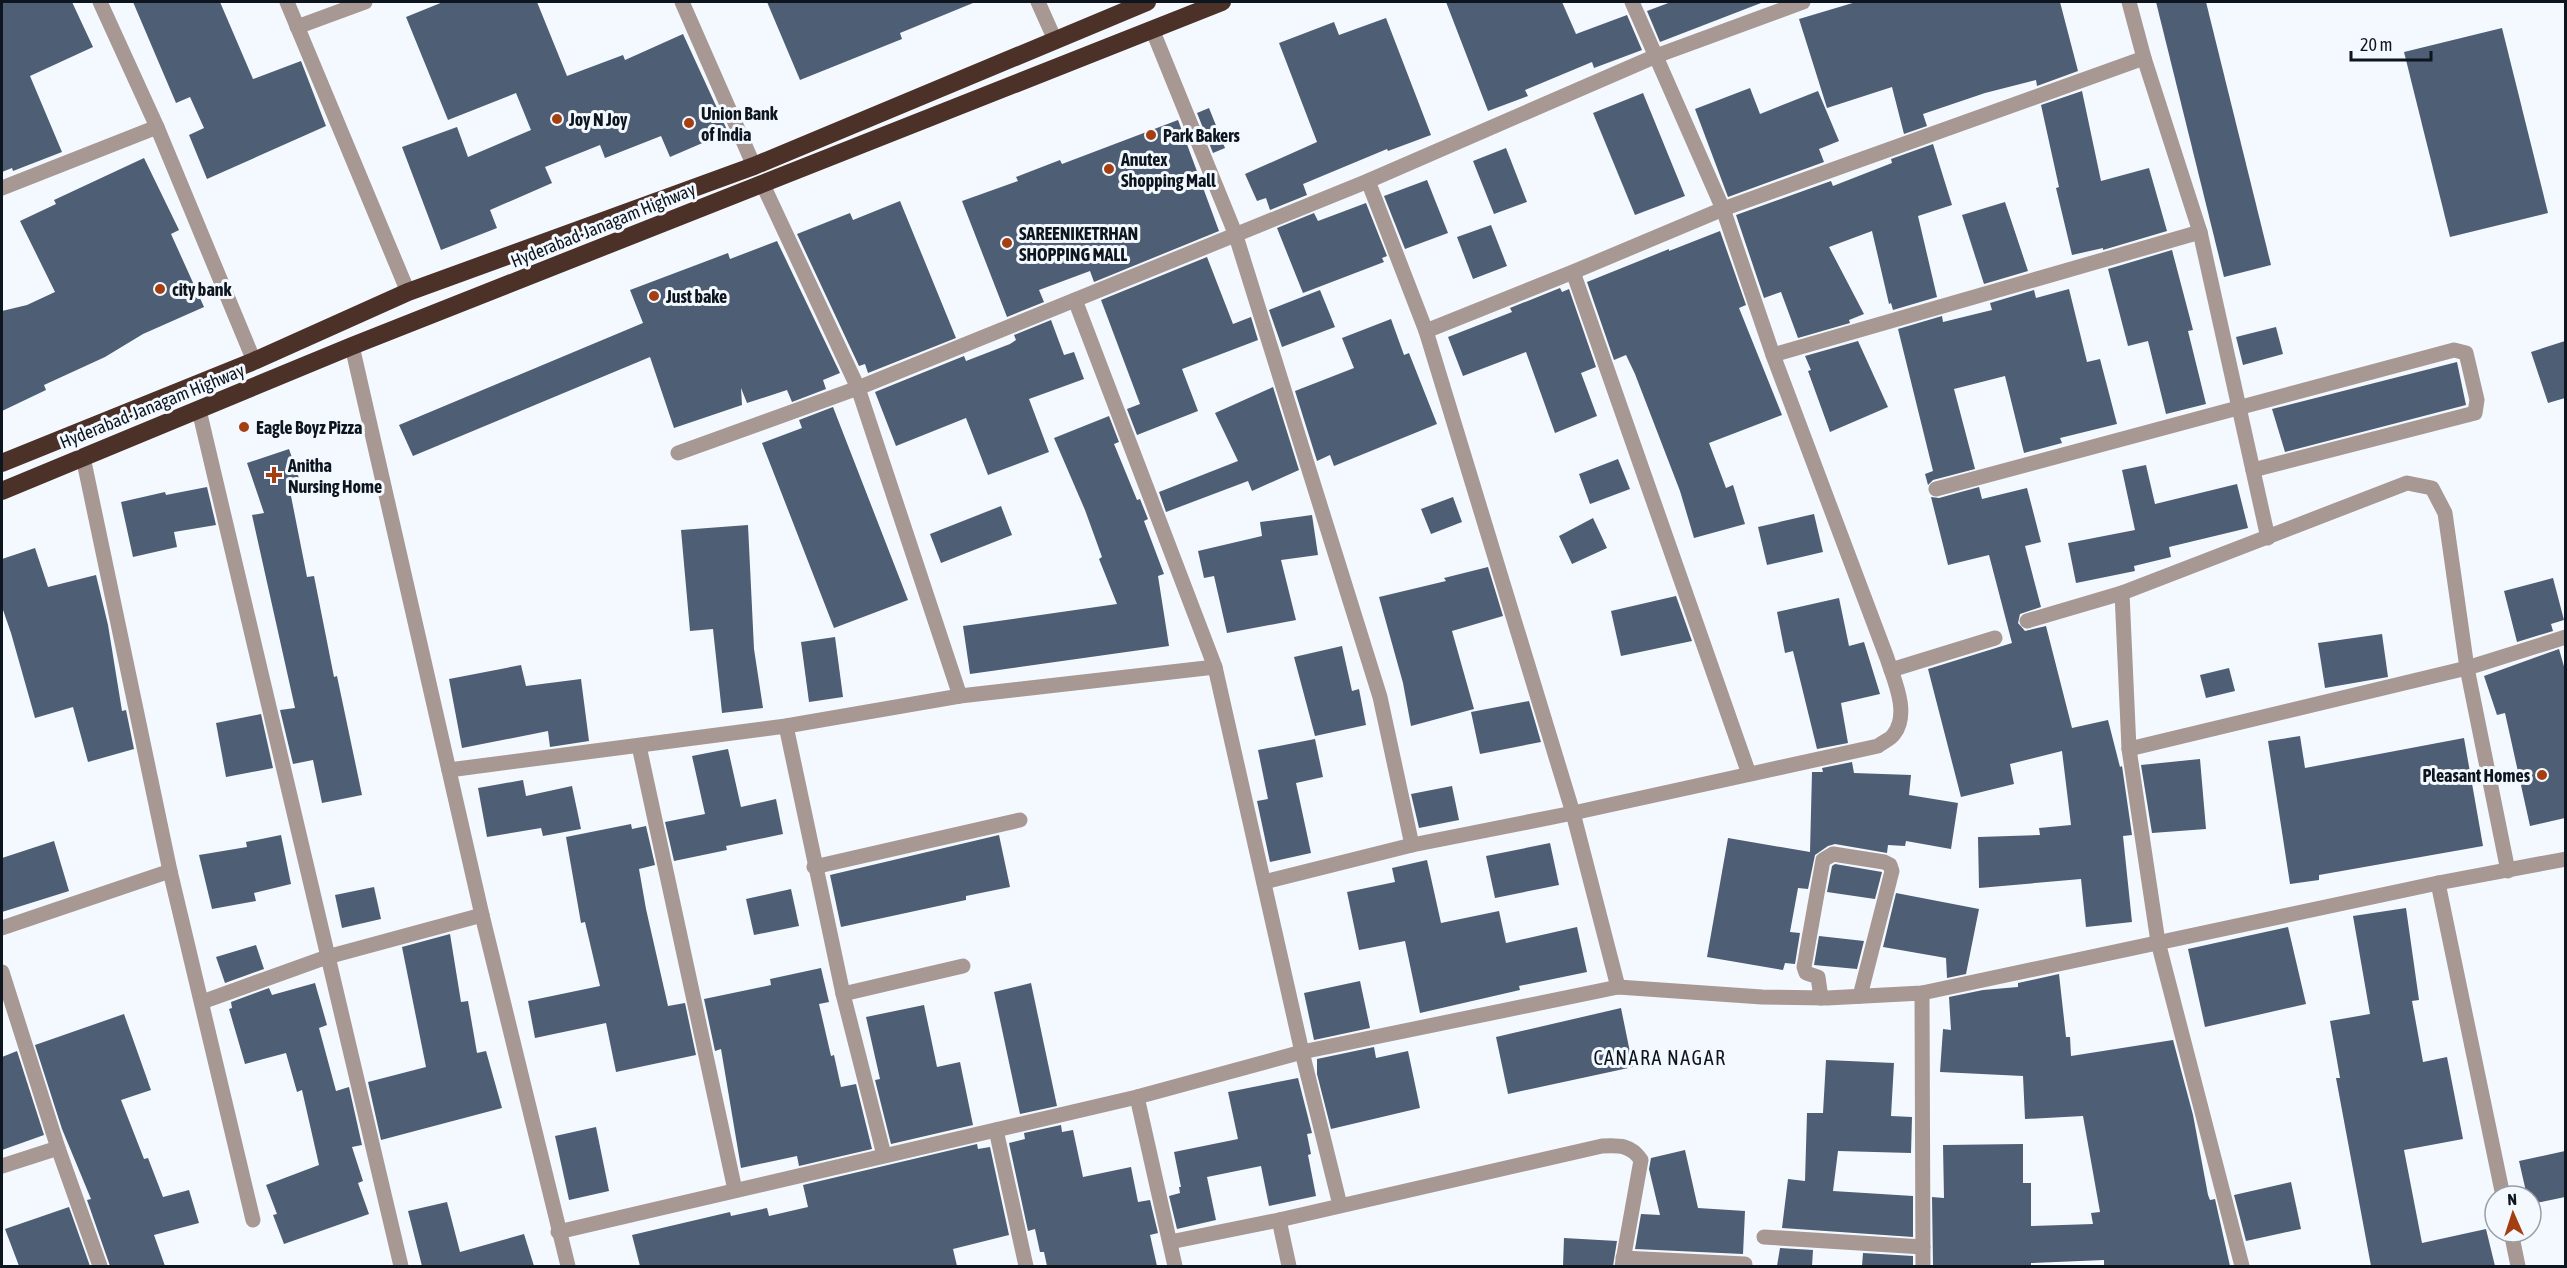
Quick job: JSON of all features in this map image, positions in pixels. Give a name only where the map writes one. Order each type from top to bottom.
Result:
[{"type":"highway","name":"Hyderabad-Janagam Highway","points":[[2,463],[254,361],[408,292],[754,166],[1148,2]]},
{"type":"highway","name":"Hyderabad-Janagam Highway","points":[[2,491],[352,346],[1222,2]]},
{"type":"street","points":[[100,2],[157,127],[254,361]]},
{"type":"street","points":[[288,2],[408,292]]},
{"type":"street","points":[[297,27],[365,2]]},
{"type":"street","points":[[682,2],[754,166]]},
{"type":"street","points":[[1038,2],[1054,40]]},
{"type":"street","points":[[1264,882],[1412,845],[1573,813],[1878,746],[1894,734],[1899,720],[1900,697],[1836,516],[1773,355],[1723,208],[1632,2]]},
{"type":"street","points":[[678,453],[858,388],[1235,233],[1368,181],[1656,56],[1803,2]]},
{"type":"street","points":[[2129,2],[2144,58],[2200,232],[2268,538]]},
{"type":"street","points":[[1152,29],[1235,233],[1380,697],[1412,845]]},
{"type":"street","points":[[1426,331],[1723,208],[2144,58]]},
{"type":"street","points":[[2,188],[157,127]]},
{"type":"street","points":[[1368,181],[1426,331],[1573,813],[1618,987]]},
{"type":"street","points":[[763,184],[858,388],[960,696]]},
{"type":"street","points":[[1773,355],[2200,232]]},
{"type":"street","points":[[1573,272],[1749,774]]},
{"type":"street","points":[[1075,300],[1215,668],[1302,1052],[1340,1205]]},
{"type":"street","points":[[352,346],[482,915],[568,1266]]},
{"type":"street","points":[[1936,489],[2454,350],[2466,353],[2477,400],[2475,413],[2467,417],[2253,470]]},
{"type":"street","points":[[199,410],[401,1266]]},
{"type":"street","points":[[82,457],[170,871],[253,1220]]},
{"type":"street","points":[[2027,621],[2122,593],[2407,483],[2432,488],[2445,513],[2467,668],[2508,871]]},
{"type":"street","points":[[2122,593],[2129,749],[2158,942],[2242,1266]]},
{"type":"street","points":[[2129,749],[2467,668],[2565,637]]},
{"type":"street","points":[[1891,670],[1995,638]]},
{"type":"street","points":[[449,770],[786,726],[960,696],[1215,668]]},
{"type":"street","points":[[786,726],[814,867],[843,994],[884,1155]]},
{"type":"street","points":[[639,746],[735,1190]]},
{"type":"street","points":[[814,867],[1020,820]]},
{"type":"street","points":[[1821,998],[1818,977],[1806,973],[1804,967],[1823,861],[1833,854],[1884,862],[1890,865],[1892,871],[1860,996]]},
{"type":"street","points":[[558,1232],[1137,1097],[1302,1052],[1618,987],[1689,994],[1821,998],[1922,993],[2438,883],[2565,859]]},
{"type":"street","points":[[2,928],[170,871]]},
{"type":"street","points":[[2438,883],[2501,1184]]},
{"type":"street","points":[[202,1002],[327,957],[482,915]]},
{"type":"street","points":[[843,994],[963,966]]},
{"type":"street","points":[[2,972],[58,1148],[100,1266]]},
{"type":"street","points":[[1922,993],[1923,1266]]},
{"type":"street","points":[[1137,1097],[1175,1266]]},
{"type":"street","points":[[996,1130],[1026,1266]]},
{"type":"street","points":[[1170,1242],[1279,1220],[1602,1146],[1620,1144],[1635,1151],[1641,1160],[1622,1262],[1744,1264]]},
{"type":"street","points":[[2,1166],[58,1148]]},
{"type":"street","points":[[1279,1220],[1289,1266]]},
{"type":"street","points":[[1764,1237],[1923,1247]]},
{"type":"street","points":[[2513,1244],[2518,1266]]},
{"type":"building","points":[[2,2],[72,2],[93,47],[30,76],[62,152],[13,171],[12,168],[2,172]]},
{"type":"building","points":[[133,2],[220,2],[253,79],[301,61],[326,126],[207,179],[189,135],[204,128],[190,97],[176,103]]},
{"type":"building","points":[[443,2],[537,2],[567,76],[623,55],[625,60],[683,34],[728,132],[670,157],[661,136],[605,158],[600,145],[545,167],[552,183],[490,210],[497,228],[441,250],[402,147],[457,127],[468,157],[531,130],[516,93],[448,120],[406,17]]},
{"type":"building","points":[[767,2],[973,3],[900,33],[902,39],[800,80]]},
{"type":"building","points":[[1446,2],[1562,2],[1576,34],[1627,15],[1642,50],[1594,68],[1592,62],[1525,90],[1528,96],[1488,111]]},
{"type":"building","points":[[1671,2],[1761,3],[1660,42],[1647,11]]},
{"type":"building","points":[[1856,2],[2060,2],[2078,71],[2037,86],[2036,80],[1985,93],[1923,114],[1927,126],[1904,134],[1892,87],[1827,108],[1799,19]]},
{"type":"building","points":[[2156,2],[2206,2],[2271,265],[2224,277]]},
{"type":"building","points":[[1386,18],[1431,135],[1388,151],[1387,149],[1303,184],[1307,195],[1270,210],[1266,198],[1257,201],[1245,174],[1317,142],[1279,43],[1334,22],[1339,35]]},
{"type":"building","points":[[2502,28],[2548,213],[2450,237],[2404,52]]},
{"type":"building","points":[[1750,88],[1760,114],[1818,91],[1839,141],[1819,149],[1824,162],[1728,197],[1695,109]]},
{"type":"building","points":[[2082,91],[2101,181],[2149,168],[2167,231],[2103,250],[2103,248],[2072,255],[2056,188],[2059,187],[2041,105]]},
{"type":"building","points":[[1643,93],[1685,196],[1635,215],[1593,113]]},
{"type":"building","points":[[1209,108],[1225,148],[1213,153],[1197,113]]},
{"type":"building","points":[[1178,120],[1219,231],[1094,282],[1090,271],[1039,290],[1044,302],[1007,317],[962,201],[1018,181],[1016,177],[1060,160],[1062,164]]},
{"type":"building","points":[[1933,144],[1952,205],[1918,216],[1937,297],[1893,310],[1891,303],[1889,304],[1872,231],[1829,247],[1864,314],[1849,320],[1850,323],[1798,338],[1781,292],[1764,298],[1736,215],[1831,181],[1833,186],[1892,163],[1891,159]]},
{"type":"building","points":[[1506,148],[1527,202],[1494,214],[1473,161]]},
{"type":"building","points":[[144,158],[179,230],[171,234],[204,307],[143,334],[105,357],[44,385],[46,390],[2,411],[2,311],[27,305],[55,292],[20,221],[56,204],[54,200]]},
{"type":"building","points":[[1427,180],[1448,233],[1405,249],[1384,196]]},
{"type":"building","points":[[900,201],[956,338],[868,373],[865,364],[859,366],[797,234],[850,213],[853,220]]},
{"type":"building","points":[[2005,202],[2028,271],[1984,284],[1962,215]]},
{"type":"building","points":[[1366,203],[1387,256],[1382,258],[1384,262],[1303,293],[1277,228],[1314,213],[1318,221]]},
{"type":"building","points":[[1491,225],[1507,266],[1473,279],[1457,237]]},
{"type":"building","points":[[1720,231],[1746,305],[1739,308],[1782,415],[1709,443],[1726,488],[1733,485],[1745,524],[1694,538],[1680,491],[1635,374],[1626,355],[1614,360],[1587,282]]},
{"type":"building","points":[[777,241],[840,373],[823,380],[826,389],[792,402],[787,390],[747,403],[741,388],[742,405],[674,428],[650,357],[413,456],[399,425],[643,323],[630,290],[728,253],[730,259]]},
{"type":"building","points":[[2172,250],[2193,330],[2188,331],[2206,404],[2166,414],[2148,341],[2128,346],[2108,269]]},
{"type":"building","points":[[1207,257],[1233,324],[1251,317],[1258,340],[1182,369],[1198,411],[1137,435],[1127,409],[1140,404],[1101,300]]},
{"type":"building","points":[[1560,288],[1562,292],[1569,289],[1596,367],[1581,373],[1597,416],[1555,433],[1526,352],[1463,376],[1448,337],[1512,312],[1510,308]]},
{"type":"building","points":[[2069,289],[2087,362],[2100,359],[2117,424],[2060,438],[2062,443],[2024,453],[2005,376],[1954,389],[1975,469],[1933,480],[1928,485],[1925,474],[1933,471],[1898,329],[1942,316],[1943,322],[1992,310],[1990,303],[2034,290],[2036,298]]},
{"type":"building","points":[[1320,290],[1335,327],[1282,347],[1269,310]]},
{"type":"building","points":[[1391,319],[1404,355],[1409,353],[1437,424],[1334,466],[1330,455],[1317,461],[1295,391],[1354,368],[1342,338]]},
{"type":"building","points":[[1051,320],[1064,355],[1074,352],[1084,379],[1029,399],[1049,452],[988,475],[966,418],[896,446],[875,392],[964,356],[966,361],[1010,344],[1016,340],[1014,335]]},
{"type":"building","points":[[2276,327],[2283,354],[2243,365],[2236,337]]},
{"type":"building","points":[[1858,341],[1888,407],[1830,432],[1808,371],[1811,370],[1805,356]]},
{"type":"building","points":[[2565,341],[2565,398],[2548,403],[2531,352]]},
{"type":"building","points":[[2457,362],[2466,405],[2285,452],[2272,409]]},
{"type":"building","points":[[1273,387],[1299,470],[1252,491],[1248,481],[1166,512],[1159,492],[1238,461],[1215,413]]},
{"type":"building","points":[[833,407],[908,600],[834,628],[762,443],[802,428],[799,420]]},
{"type":"building","points":[[1109,416],[1119,442],[1114,444],[1137,500],[1140,499],[1148,519],[1144,521],[1164,574],[1158,576],[1169,646],[970,674],[963,626],[1117,604],[1099,559],[1102,557],[1085,510],[1054,438]]},
{"type":"building","points":[[289,449],[302,487],[290,491],[307,577],[314,576],[334,677],[337,676],[362,795],[322,803],[313,760],[293,764],[280,710],[295,708],[252,515],[264,513],[247,463]]},
{"type":"building","points":[[1618,459],[1630,489],[1590,504],[1579,474]]},
{"type":"building","points":[[2146,465],[2155,504],[2237,484],[2248,528],[2169,547],[2171,557],[2134,566],[2135,571],[2076,583],[2068,543],[2135,530],[2122,470]]},
{"type":"building","points":[[207,487],[216,525],[174,532],[177,547],[133,557],[121,502],[165,492],[166,495]]},
{"type":"building","points":[[1979,487],[1982,499],[2027,488],[2041,542],[2025,546],[2041,607],[2020,614],[2018,623],[2025,631],[2046,626],[2072,728],[2108,720],[2120,767],[2122,766],[2132,835],[2123,836],[2132,922],[2086,927],[2081,879],[1979,888],[1978,837],[2040,835],[2039,828],[2071,825],[2062,751],[2010,764],[2014,784],[1961,797],[1928,669],[2012,643],[1989,555],[1948,565],[1931,497],[1939,498]]},
{"type":"building","points":[[1453,497],[1462,522],[1431,534],[1421,509]]},
{"type":"building","points":[[1001,506],[1012,535],[941,563],[930,534]]},
{"type":"building","points":[[1814,514],[1823,552],[1767,565],[1758,527]]},
{"type":"building","points":[[1312,515],[1318,555],[1281,560],[1296,620],[1227,633],[1214,576],[1204,578],[1198,551],[1262,536],[1260,522]]},
{"type":"building","points":[[1593,518],[1607,548],[1572,564],[1559,536]]},
{"type":"building","points":[[748,525],[754,649],[763,708],[722,713],[713,629],[690,631],[681,530]]},
{"type":"building","points":[[35,548],[48,587],[96,575],[108,625],[122,711],[126,710],[134,749],[88,762],[73,707],[35,718],[2,607],[2,559]]},
{"type":"building","points":[[1488,567],[1503,616],[1452,631],[1474,709],[1411,726],[1403,683],[1379,597],[1446,581],[1444,578]]},
{"type":"building","points":[[2553,578],[2564,620],[2551,624],[2553,631],[2517,642],[2504,591]]},
{"type":"building","points":[[1676,596],[1692,641],[1621,656],[1611,611]]},
{"type":"building","points":[[1839,598],[1849,646],[1864,642],[1880,694],[1841,703],[1848,743],[1817,749],[1793,651],[1785,653],[1777,612]]},
{"type":"building","points":[[2382,634],[2388,677],[2325,688],[2318,643]]},
{"type":"building","points":[[835,637],[843,697],[809,702],[801,642]]},
{"type":"building","points":[[1342,646],[1352,691],[1359,689],[1366,725],[1315,736],[1294,657]]},
{"type":"building","points":[[2559,649],[2565,670],[2565,818],[2530,826],[2505,713],[2497,715],[2484,676]]},
{"type":"building","points":[[521,665],[526,686],[581,679],[589,741],[550,747],[548,731],[462,748],[449,679]]},
{"type":"building","points":[[2229,668],[2235,691],[2206,698],[2200,675]]},
{"type":"building","points":[[1529,701],[1541,742],[1480,754],[1471,712]]},
{"type":"building","points":[[261,714],[273,768],[226,777],[216,723]]},
{"type":"building","points":[[2300,736],[2305,768],[2464,738],[2483,846],[2319,875],[2319,880],[2290,884],[2268,741]]},
{"type":"building","points":[[1315,739],[1323,777],[1296,783],[1311,853],[1270,862],[1257,801],[1268,799],[1258,750]]},
{"type":"building","points":[[728,749],[741,807],[776,799],[783,834],[726,846],[727,850],[674,861],[665,822],[705,814],[692,756]]},
{"type":"building","points":[[2200,759],[2206,829],[2152,833],[2141,765]]},
{"type":"building","points":[[1852,762],[1854,773],[1911,775],[1909,795],[1958,803],[1951,849],[1906,841],[1905,846],[1888,845],[1887,853],[1835,844],[1828,846],[1815,855],[1808,889],[1798,888],[1790,932],[1800,933],[1795,964],[1785,963],[1783,970],[1707,957],[1728,838],[1810,852],[1812,772],[1823,772],[1822,768]]},
{"type":"building","points":[[523,780],[526,796],[572,786],[581,829],[543,836],[541,828],[487,837],[478,788]]},
{"type":"building","points":[[1452,786],[1459,820],[1419,828],[1411,794]]},
{"type":"building","points":[[631,824],[632,829],[646,826],[655,865],[639,869],[646,909],[668,1006],[685,1003],[696,1055],[616,1072],[606,1023],[535,1038],[528,1001],[600,986],[585,922],[581,923],[566,837]]},
{"type":"building","points":[[281,835],[291,884],[254,893],[256,901],[212,909],[199,855],[247,847],[246,842]]},
{"type":"building","points":[[999,835],[1010,887],[966,896],[966,900],[841,927],[830,875]]},
{"type":"building","points":[[54,841],[69,891],[2,912],[2,858]]},
{"type":"building","points":[[1550,843],[1559,885],[1495,898],[1486,856]]},
{"type":"building","points":[[1427,860],[1441,923],[1499,911],[1506,943],[1577,927],[1587,972],[1519,986],[1520,990],[1420,1013],[1405,941],[1359,950],[1347,892],[1395,882],[1392,868]]},
{"type":"building","points":[[1835,864],[1882,872],[1875,899],[1827,892],[1832,866]]},
{"type":"building","points":[[374,887],[381,919],[342,928],[335,895]]},
{"type":"building","points":[[791,889],[799,926],[754,935],[746,899]]},
{"type":"building","points":[[1896,893],[1979,909],[1966,974],[1947,978],[1946,958],[1883,947]]},
{"type":"building","points":[[2406,908],[2419,1000],[2412,1001],[2423,1062],[2447,1057],[2463,1139],[2404,1150],[2422,1243],[2483,1230],[2483,1244],[2490,1244],[2495,1266],[2371,1266],[2336,1078],[2340,1078],[2330,1021],[2370,1014],[2353,916]]},
{"type":"building","points":[[2288,927],[2306,1004],[2205,1027],[2188,949]]},
{"type":"building","points":[[450,934],[461,1002],[468,1001],[477,1053],[486,1051],[502,1108],[381,1140],[368,1082],[426,1067],[402,947]]},
{"type":"building","points":[[1819,936],[1864,941],[1857,969],[1814,965]]},
{"type":"building","points":[[256,945],[264,969],[225,983],[216,957]]},
{"type":"building","points":[[821,968],[829,1002],[819,1004],[831,1056],[834,1055],[841,1087],[856,1084],[872,1149],[799,1166],[797,1156],[741,1168],[721,1049],[715,1051],[704,999],[771,985],[770,979]]},
{"type":"building","points":[[2059,974],[2066,1037],[2070,1037],[2071,1056],[2173,1040],[2193,1115],[2208,1195],[2210,1200],[2215,1199],[2230,1266],[2104,1266],[2104,1260],[2031,1263],[2031,1266],[1933,1266],[1932,1197],[1944,1198],[1943,1145],[2023,1144],[2023,1183],[2031,1183],[2031,1226],[2093,1224],[2091,1213],[2100,1212],[2083,1116],[2025,1119],[2023,1076],[1940,1072],[1943,1029],[1951,1030],[1949,997],[1983,990],[2018,987],[2018,983]]},
{"type":"building","points":[[1360,981],[1370,1028],[1314,1040],[1304,993]]},
{"type":"building","points":[[315,983],[327,1025],[319,1028],[336,1091],[349,1087],[362,1145],[352,1147],[363,1181],[358,1183],[369,1214],[284,1244],[273,1215],[277,1214],[266,1185],[319,1165],[302,1090],[297,1092],[286,1053],[245,1064],[229,1009],[232,1008],[231,1002],[269,988],[272,995]]},
{"type":"building","points":[[1031,983],[1057,1106],[1020,1114],[994,992]]},
{"type":"building","points":[[924,1005],[937,1067],[960,1062],[973,1125],[891,1144],[875,1080],[880,1079],[866,1017]]},
{"type":"building","points":[[1621,1008],[1633,1067],[1508,1094],[1496,1037]]},
{"type":"building","points":[[124,1014],[151,1090],[121,1100],[144,1159],[148,1158],[163,1197],[189,1190],[199,1223],[154,1235],[165,1266],[110,1266],[87,1200],[91,1199],[62,1129],[35,1045]]},
{"type":"building","points":[[1374,1047],[1376,1058],[1408,1051],[1420,1108],[1331,1129],[1317,1074],[1317,1059]]},
{"type":"building","points":[[17,1051],[44,1135],[2,1150],[2,1057]]},
{"type":"building","points":[[1826,1060],[1894,1063],[1891,1116],[1912,1117],[1911,1153],[1838,1151],[1833,1191],[1913,1196],[1913,1237],[1782,1228],[1788,1179],[1805,1181],[1807,1113],[1823,1113]]},
{"type":"building","points":[[1298,1078],[1312,1133],[1307,1134],[1311,1154],[1308,1155],[1316,1196],[1269,1206],[1261,1166],[1207,1177],[1216,1220],[1177,1229],[1169,1196],[1180,1193],[1179,1187],[1181,1187],[1174,1152],[1238,1139],[1228,1092]]},
{"type":"building","points":[[1061,1125],[1062,1132],[1073,1130],[1083,1177],[1131,1167],[1138,1202],[1150,1200],[1158,1233],[1150,1235],[1157,1266],[1047,1266],[1044,1252],[1040,1252],[1035,1229],[1028,1231],[1009,1143],[1025,1139],[1024,1133]]},
{"type":"building","points":[[596,1127],[609,1191],[569,1200],[555,1136]]},
{"type":"building","points":[[977,1144],[978,1149],[990,1147],[1009,1235],[953,1249],[957,1266],[640,1266],[632,1235],[730,1212],[731,1216],[767,1208],[769,1216],[808,1207],[803,1185]]},
{"type":"building","points":[[1685,1150],[1698,1208],[1745,1211],[1743,1254],[1635,1249],[1641,1214],[1660,1215],[1649,1169],[1651,1158]]},
{"type":"building","points":[[2565,1151],[2565,1197],[2543,1202],[2543,1184],[2524,1184],[2519,1161]]},
{"type":"building","points":[[2291,1182],[2301,1229],[2246,1241],[2234,1195]]},
{"type":"building","points":[[447,1202],[460,1252],[524,1234],[534,1266],[422,1266],[408,1211]]},
{"type":"building","points":[[69,1207],[90,1266],[19,1266],[5,1229]]},
{"type":"building","points":[[1564,1238],[1617,1241],[1613,1266],[1563,1266]]},
{"type":"building","points":[[1780,1248],[1813,1250],[1812,1266],[1777,1266]]},
{"type":"building","points":[[1863,1253],[1913,1256],[1913,1266],[1862,1266]]},
{"type":"place","name":"Joy N Joy","points":[[557,119]]},
{"type":"place","name":"Union Bank of India","points":[[689,123]]},
{"type":"place","name":"Park Bakers","points":[[1151,135]]},
{"type":"place","name":"Anutex Shopping Mall","points":[[1109,169]]},
{"type":"place","name":"SAREENIKETRHAN SHOPPING MALL","points":[[1007,243]]},
{"type":"place","name":"city bank","points":[[160,289]]},
{"type":"place","name":"Just bake","points":[[654,296]]},
{"type":"place","name":"Eagle Boyz Pizza","points":[[244,427]]},
{"type":"place","name":"Anitha Nursing Home","points":[[274,475]]},
{"type":"place","name":"Pleasant Homes","points":[[2542,775]]},
{"type":"district","name":"CANARA NAGAR","points":[[1660,1057]]}]
